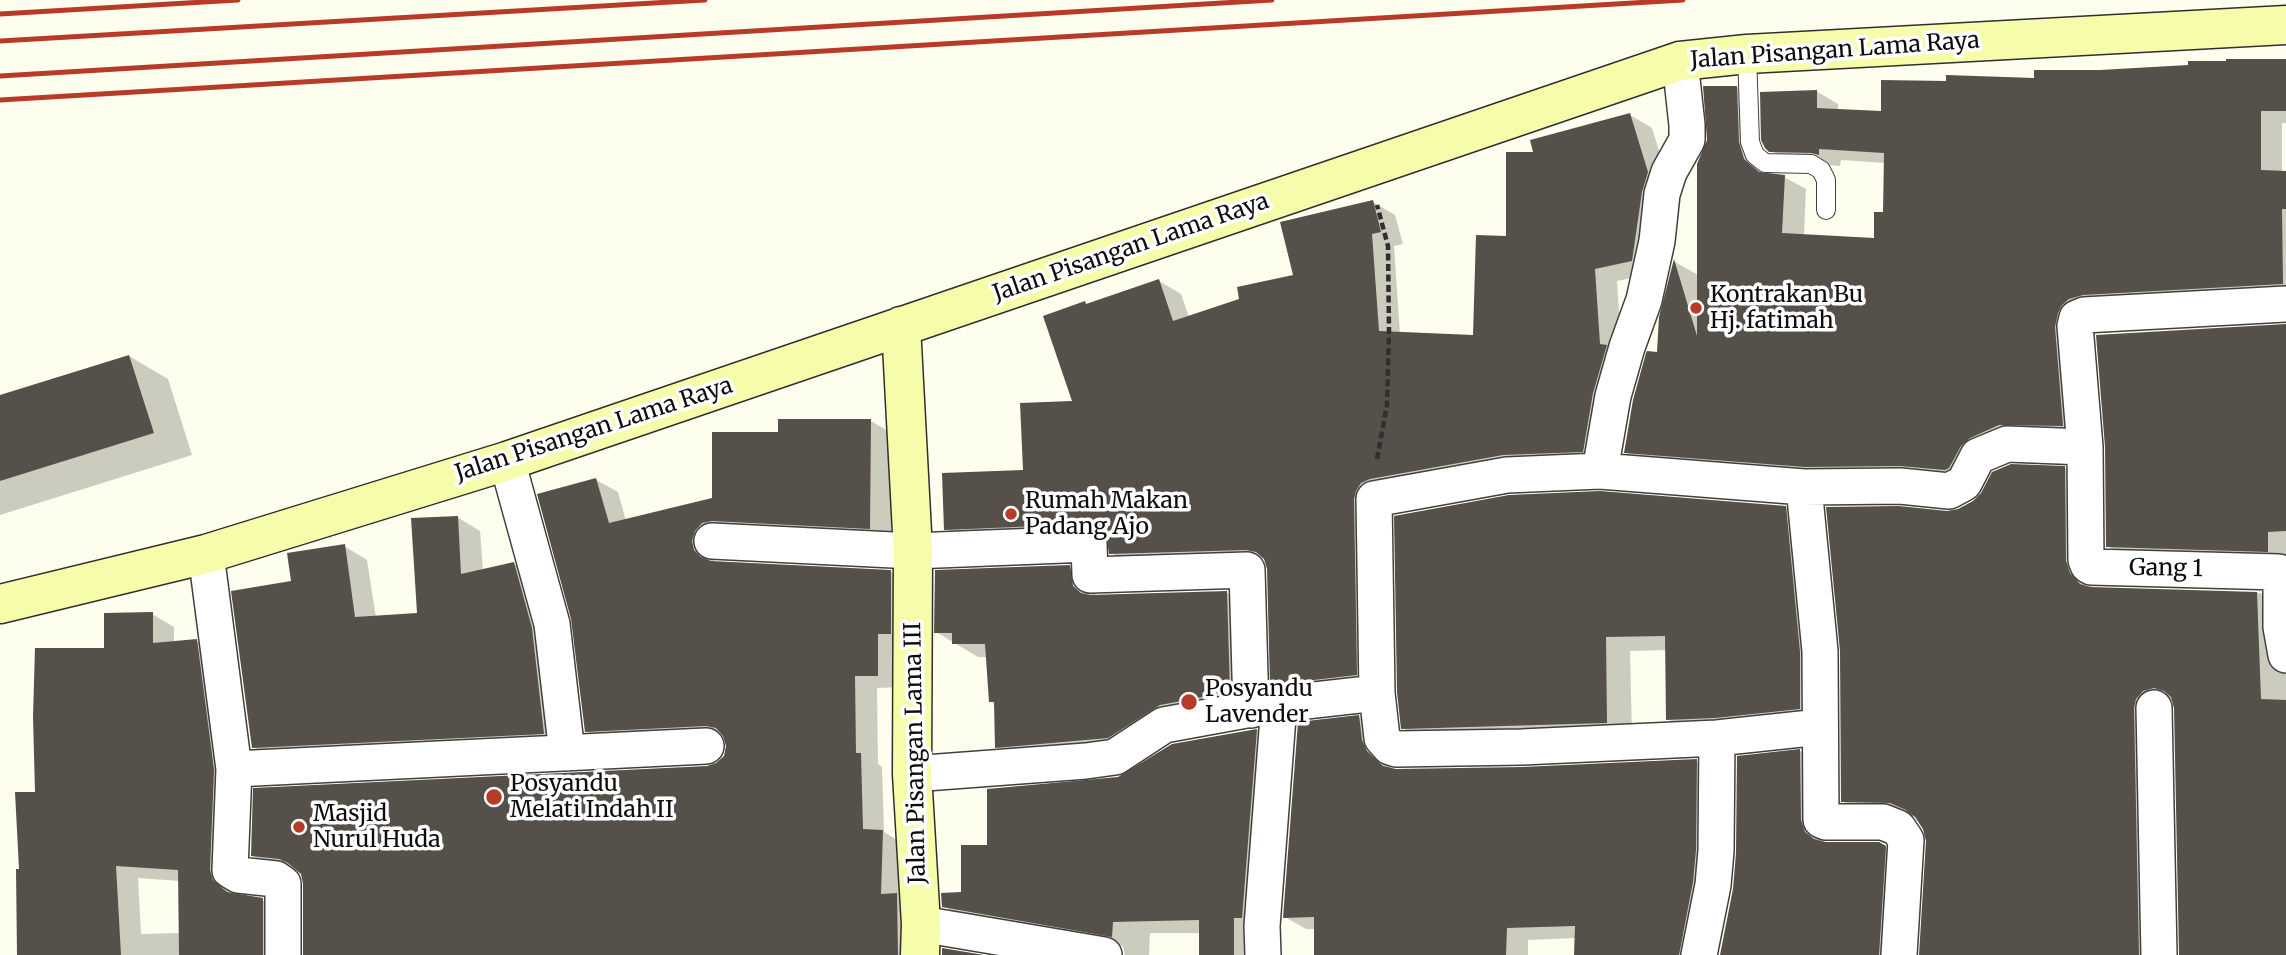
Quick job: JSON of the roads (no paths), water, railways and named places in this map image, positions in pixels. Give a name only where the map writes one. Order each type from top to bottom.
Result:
[{"type":"street","name":"Jalan Pisangan Lama Raya","points":[[0,604],[206,554],[507,461],[1680,61],[1747,54],[2286,25]]},
{"type":"street","points":[[1600,471],[1613,396],[1644,300],[1657,241],[1662,194],[1669,172],[1687,141],[1680,61]]},
{"type":"street","points":[[1820,727],[1717,738],[1522,747],[1396,749],[1382,738],[1377,693],[1374,499],[1507,475],[1600,471],[1804,487],[1900,486],[1949,491],[1964,483],[1978,456],[2007,444],[2085,447],[2075,326],[2077,318],[2084,315],[2286,304]]},
{"type":"street","name":"Jalan Pisangan Lama III","points":[[901,326],[913,551],[912,774],[921,939]]},
{"type":"street","name":"Gang 1","points":[[2085,447],[2088,565],[2278,572],[2281,577],[2281,627],[2286,655]]},
{"type":"street","points":[[507,461],[552,624],[567,753]]},
{"type":"street","points":[[1804,487],[1820,651],[1821,820],[1883,822],[1898,828],[1906,840],[1899,955]]},
{"type":"street","points":[[712,541],[913,551],[1088,544],[1090,575],[1247,570],[1265,707],[1263,955]]},
{"type":"street","points":[[206,554],[234,769],[230,870],[238,875],[276,878],[283,884],[283,955]]},
{"type":"street","points":[[912,774],[1115,757],[1164,725],[1265,707],[1377,693]]},
{"type":"street","points":[[2154,708],[2159,955]]},
{"type":"street","points":[[1699,955],[1713,885],[1716,850],[1717,738]]},
{"type":"street","points":[[234,769],[706,746]]},
{"type":"street","points":[[921,939],[1104,955]]},
{"type":"lane","points":[[1747,54],[1750,142],[1755,155],[1765,163],[1811,164],[1821,170],[1826,180],[1826,210]]},
{"type":"railway","points":[[0,14],[238,0]]},
{"type":"railway","points":[[0,41],[705,0]]},
{"type":"railway","points":[[0,76],[1272,0]]},
{"type":"railway","points":[[0,100],[1683,0]]},
{"type":"place","name":"Kontrakan Bu Hj. fatimah","points":[[1696,308]]},
{"type":"place","name":"Rumah Makan Padang Ajo","points":[[1011,514]]},
{"type":"place","name":"Posyandu Lavender","points":[[1189,702]]},
{"type":"place","name":"Posyandu Melati Indah II","points":[[494,797]]},
{"type":"place","name":"Masjid Nurul Huda","points":[[299,827]]}]
